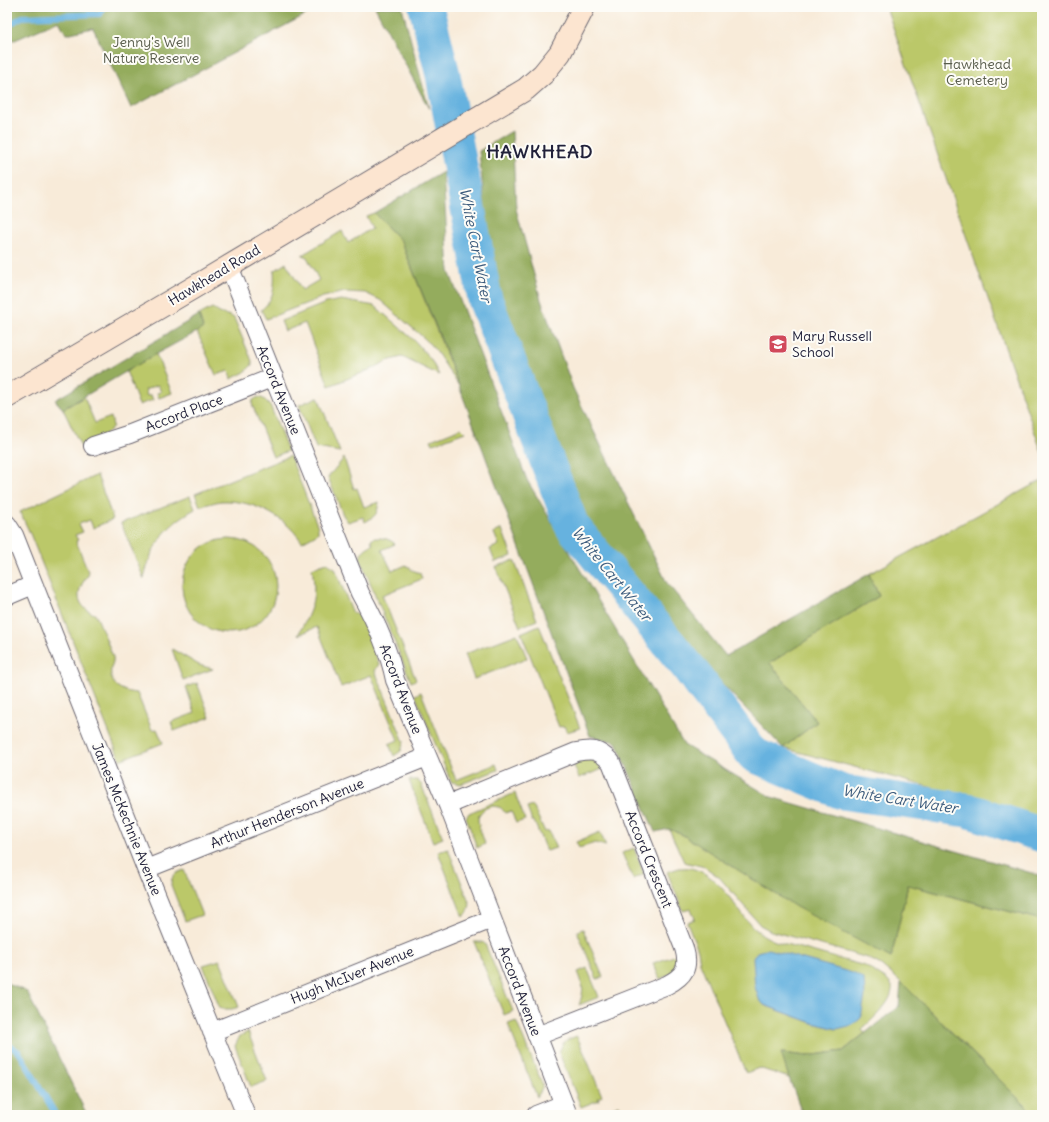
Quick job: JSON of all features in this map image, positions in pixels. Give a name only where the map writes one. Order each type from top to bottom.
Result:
[{"type":"street","name":"Hawkhead Road","points":[[7,397],[526,89],[543,74],[560,53],[584,7]]},
{"type":"street","name":"Accord Avenue","points":[[229,266],[358,586],[369,608],[391,661],[395,680],[448,805],[566,1109]]},
{"type":"street","name":"Accord Place","points":[[93,446],[130,434],[274,377]]},
{"type":"street","name":"James McKechnie Avenue","points":[[7,524],[14,535],[146,869],[246,1115]]},
{"type":"street","points":[[7,596],[34,585]]},
{"type":"street","name":"Accord Crescent","points":[[448,805],[576,752],[591,749],[602,753],[611,762],[684,948],[687,961],[685,971],[678,979],[537,1036]]},
{"type":"street","name":"Arthur Henderson Avenue","points":[[146,869],[427,756]]},
{"type":"street","name":"Hugh McIver Avenue","points":[[212,1032],[492,919]]},
{"type":"street","points":[[536,1115],[566,1109]]},
{"type":"green space","name":"Jenny's Well Nature Reserve","points":[[7,7],[320,7],[131,108],[93,28],[66,34],[59,21],[15,40],[7,39]]},
{"type":"green space","points":[[375,7],[402,7],[429,109]]},
{"type":"green space","name":"Hawkhead Cemetery","points":[[886,7],[1042,7],[1042,453]]},
{"type":"green space","points":[[512,131],[516,209],[541,300],[573,388],[667,583],[726,656],[869,574],[879,596],[770,663],[817,722],[783,748],[647,605],[588,520],[494,301],[479,151]]},
{"type":"green space","points":[[443,172],[449,271],[527,480],[684,745],[771,797],[1042,876],[1042,920],[908,885],[891,958],[796,907],[683,835],[669,829],[655,832],[616,742],[590,736],[447,354],[401,241],[374,213]]},
{"type":"green space","points":[[374,213],[401,241],[459,386],[436,351],[425,339],[380,300],[365,293],[345,292],[323,297],[266,319],[261,310],[269,302],[273,292],[274,271],[286,263],[302,290],[319,280],[307,257],[302,255],[342,231],[348,243],[372,228],[366,216]]},
{"type":"green space","points":[[341,300],[375,306],[416,342],[431,360],[439,375],[402,357],[387,361],[372,369],[329,386],[305,323],[285,331],[281,321],[326,303]]},
{"type":"green space","points":[[212,308],[220,313],[234,318],[252,361],[252,365],[245,372],[231,379],[229,371],[216,375],[197,332],[203,328],[199,315]]},
{"type":"green space","points":[[199,315],[203,328],[197,332],[156,354],[63,409],[55,400]]},
{"type":"green space","points":[[156,354],[172,393],[159,398],[157,393],[161,392],[158,385],[145,390],[147,396],[151,395],[153,400],[139,405],[126,371]]},
{"type":"green space","points":[[84,397],[95,423],[111,417],[113,426],[108,432],[90,443],[86,457],[63,409]]},
{"type":"green space","points":[[258,397],[264,399],[270,405],[288,451],[273,457],[252,404],[253,400]]},
{"type":"green space","points":[[318,397],[340,452],[316,448],[299,405]]},
{"type":"green space","points":[[461,428],[465,432],[433,444],[431,440]]},
{"type":"green space","points":[[290,456],[318,527],[318,533],[302,542],[285,523],[255,506],[239,502],[221,501],[200,506],[195,494]]},
{"type":"green space","points":[[344,458],[354,489],[357,488],[364,507],[379,502],[378,510],[375,515],[365,522],[363,517],[348,522],[343,515],[328,477]]},
{"type":"green space","points":[[97,475],[113,519],[93,528],[90,520],[79,524],[83,532],[75,535],[78,540],[76,541],[89,574],[84,580],[79,592],[80,602],[84,607],[96,615],[105,636],[113,657],[111,675],[114,683],[126,691],[137,693],[152,730],[157,729],[163,743],[120,760],[29,531],[20,512]]},
{"type":"green space","points":[[1042,480],[1042,817],[783,748],[817,722],[769,663],[879,596],[869,574]]},
{"type":"green space","points":[[190,496],[195,509],[176,522],[161,537],[151,556],[144,579],[121,523]]},
{"type":"green space","points":[[502,529],[512,556],[495,562],[490,549],[499,545],[494,533]]},
{"type":"green space","points":[[375,538],[388,539],[395,544],[382,550],[392,571],[406,565],[412,570],[420,573],[422,579],[382,595],[416,680],[411,682],[360,558],[362,553],[373,544],[371,540]]},
{"type":"green space","points":[[229,539],[247,542],[262,553],[273,568],[276,586],[273,604],[262,619],[247,630],[229,633],[211,630],[196,619],[185,604],[182,586],[185,568],[196,553],[211,542]]},
{"type":"green space","points":[[514,560],[537,620],[520,627],[496,567]]},
{"type":"green space","points":[[327,563],[335,568],[352,612],[362,617],[379,664],[375,671],[404,742],[401,751],[394,756],[389,744],[398,740],[371,675],[341,687],[317,627],[298,635],[307,618],[312,603],[314,588],[312,568]]},
{"type":"green space","points":[[539,625],[580,728],[567,732],[564,726],[559,727],[521,633]]},
{"type":"green space","points":[[517,634],[527,658],[474,679],[465,654]]},
{"type":"green space","points":[[172,649],[199,665],[213,669],[183,680]]},
{"type":"green space","points":[[197,683],[210,717],[174,731],[171,722],[195,713],[186,687]]},
{"type":"green space","points":[[421,692],[456,780],[496,764],[498,770],[461,784],[451,782],[415,695]]},
{"type":"green space","points":[[587,759],[593,760],[603,769],[579,778],[573,763]]},
{"type":"green space","points":[[409,780],[417,780],[421,784],[443,838],[433,842]]},
{"type":"green space","points":[[515,793],[525,820],[516,823],[511,811],[505,813],[501,808],[495,806],[485,808],[480,813],[478,819],[485,844],[477,848],[466,817],[469,813]]},
{"type":"green space","points":[[533,806],[545,832],[549,831],[556,848],[546,851],[527,808]]},
{"type":"green space","points":[[669,829],[683,835],[891,958],[908,885],[1042,920],[1042,1115],[1035,1115],[901,982],[881,965],[868,958],[771,931],[760,925],[720,878],[705,867],[684,862]]},
{"type":"green space","points":[[600,832],[606,846],[595,843],[579,848],[576,842]]},
{"type":"green space","points":[[634,848],[644,874],[633,879],[622,853]]},
{"type":"green space","points":[[448,849],[470,904],[468,912],[463,917],[438,852]]},
{"type":"green space","points":[[679,868],[692,868],[704,873],[726,893],[745,918],[760,933],[775,941],[865,966],[887,980],[892,986],[890,998],[877,1015],[862,1029],[865,1033],[843,1051],[807,1056],[782,1053],[789,1078],[759,1068],[746,1073],[700,963],[698,950],[687,922],[695,919],[691,909],[683,911],[667,872]],"holes":[[[764,1005],[837,1029],[813,1023]]]},
{"type":"green space","points":[[184,870],[202,915],[185,921],[171,885],[174,875]]},
{"type":"green space","points":[[583,929],[603,977],[597,979],[577,931]]},
{"type":"green space","points":[[474,942],[483,942],[485,944],[513,1011],[504,1015]]},
{"type":"green space","points":[[677,955],[676,968],[672,973],[660,979],[653,963]]},
{"type":"green space","points":[[220,960],[239,1007],[232,1009],[221,1009],[218,1004],[203,965]]},
{"type":"green space","points":[[587,968],[599,997],[579,1005],[583,988],[578,972]]},
{"type":"green space","points":[[901,982],[1035,1115],[803,1115],[781,1053],[807,1056],[843,1051],[899,1006]]},
{"type":"green space","points":[[7,983],[27,992],[87,1115],[7,1115]]},
{"type":"green space","points":[[516,1021],[542,1083],[542,1089],[537,1097],[508,1024]]},
{"type":"green space","points":[[248,1032],[267,1081],[251,1087],[235,1046],[240,1036]]},
{"type":"green space","points":[[577,1036],[602,1096],[598,1098],[599,1100],[581,1107],[559,1053],[565,1041]]},
{"type":"green space","points":[[619,1105],[621,1108],[602,1115],[593,1115]]},
{"type":"water","points":[[768,949],[853,973],[864,979],[865,996],[861,1018],[853,1025],[837,1029],[813,1023],[764,1005],[759,999],[755,987],[753,958],[757,952]]},
{"type":"waterway","points":[[7,26],[22,17],[100,14],[103,7]]},
{"type":"waterway","name":"White Cart Water","points":[[426,7],[443,75],[485,299],[572,526],[688,667],[754,755],[842,792],[967,810],[1042,835]]},
{"type":"waterway","points":[[7,1044],[19,1052],[56,1115]]},
{"type":"place","name":"Mary Russell School","points":[[778,344]]},
{"type":"district","name":"HAWKHEAD","points":[[540,151]]}]
